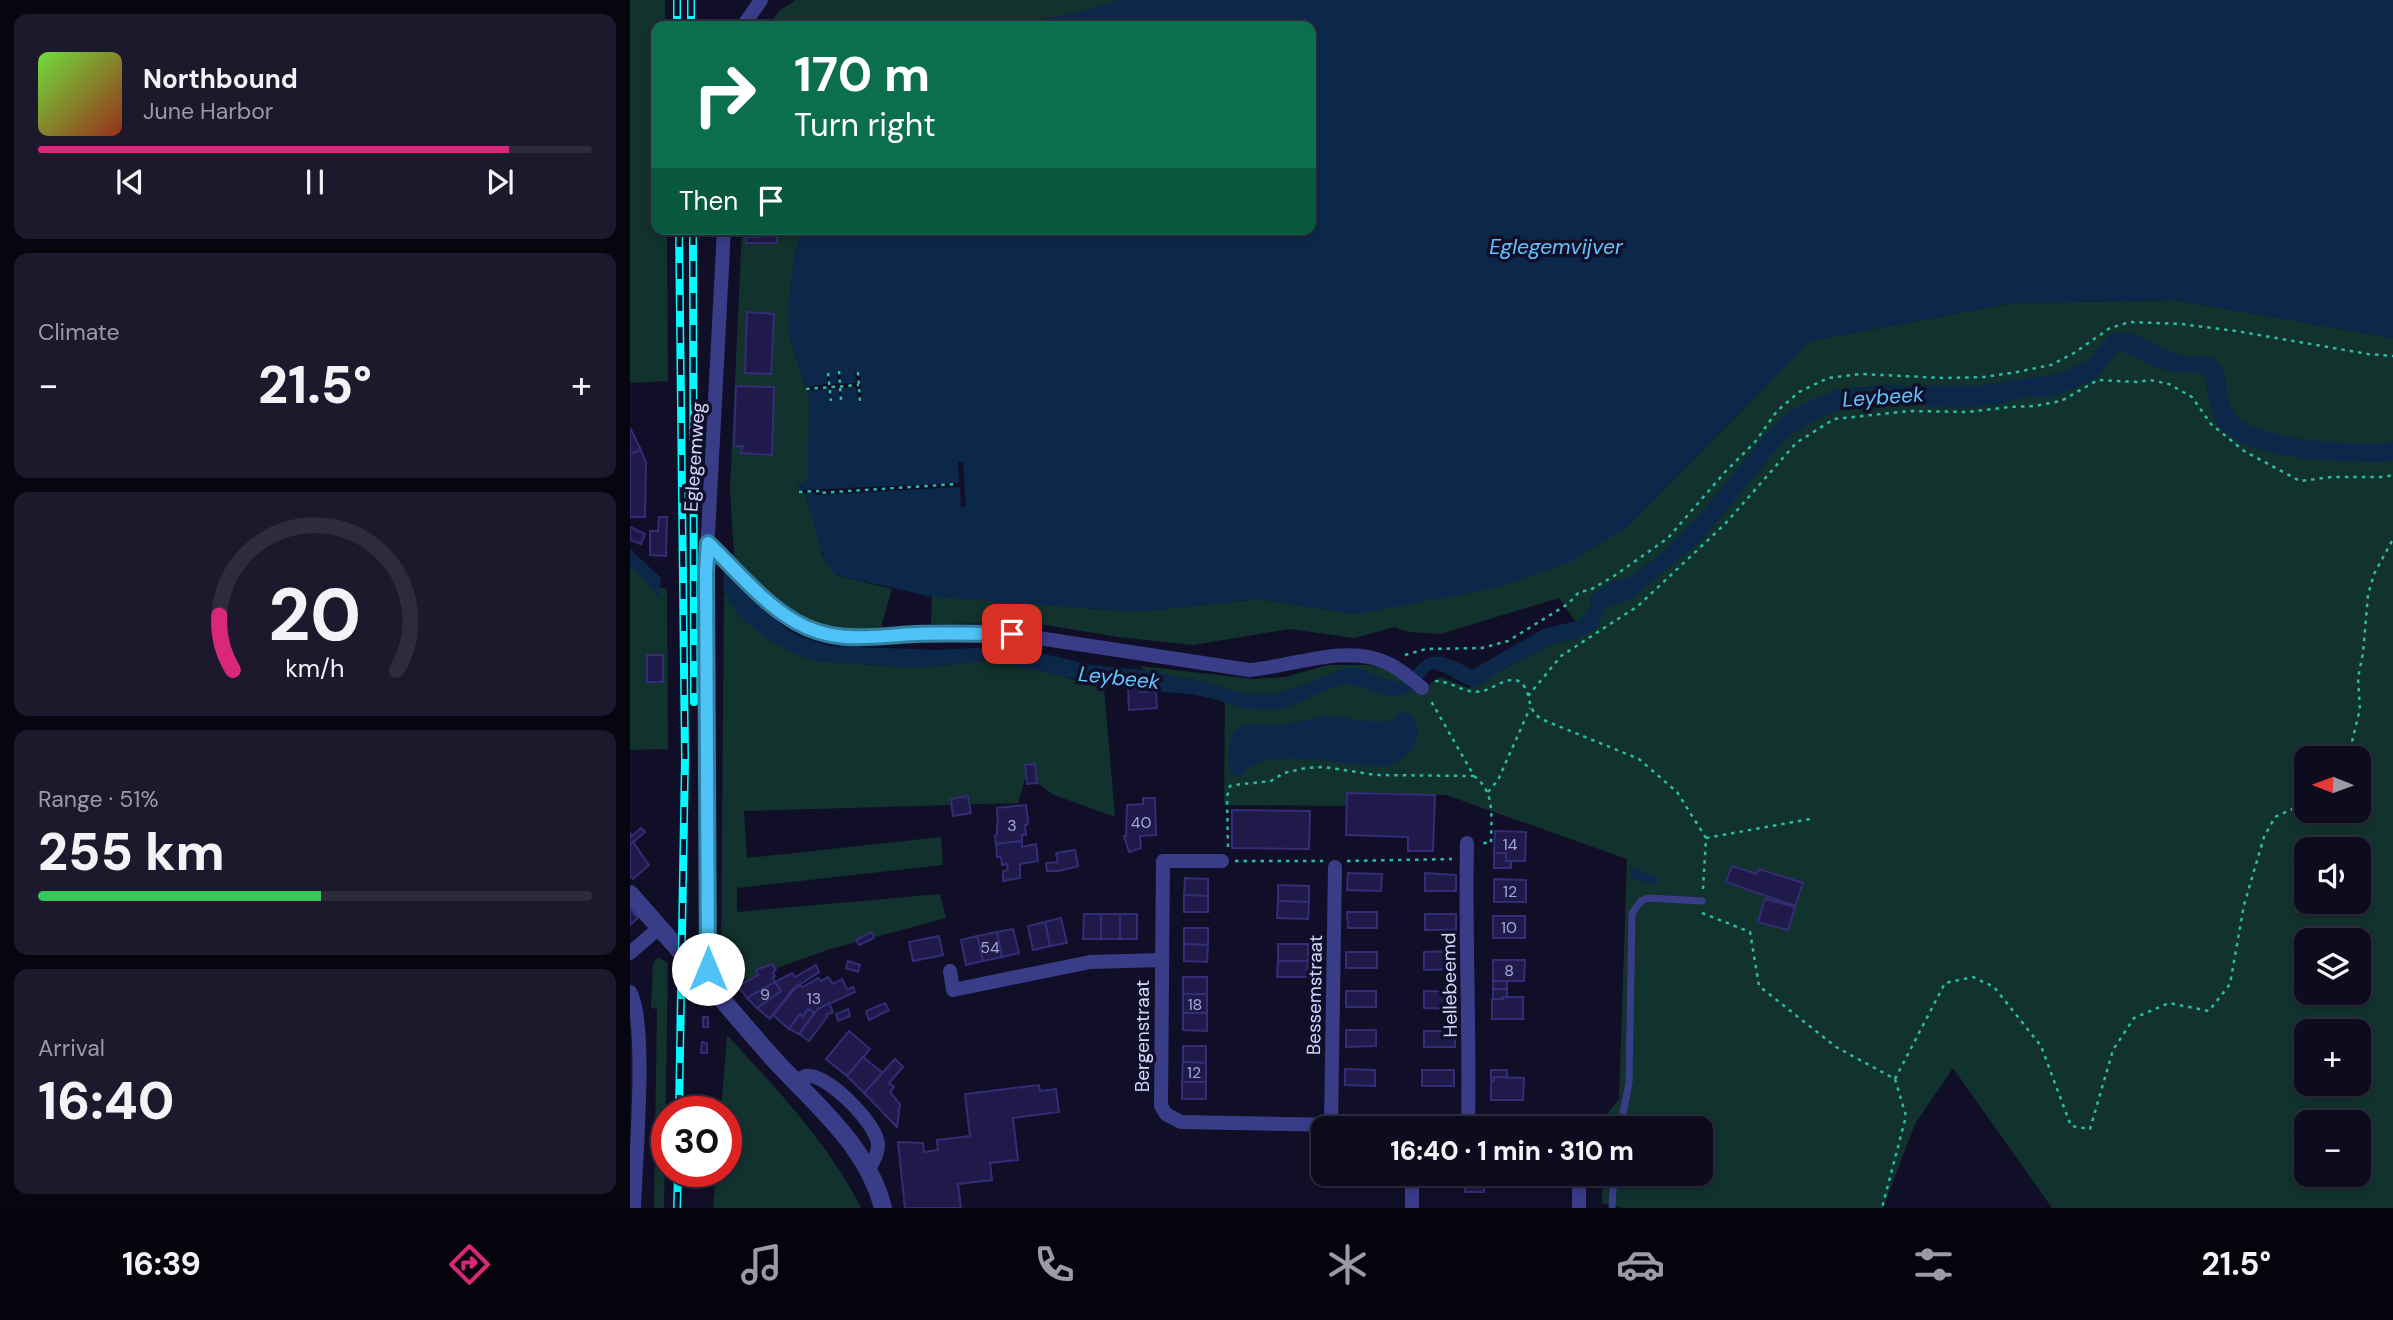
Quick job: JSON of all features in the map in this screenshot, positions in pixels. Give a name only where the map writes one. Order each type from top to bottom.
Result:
[{"type":"street","points":[[746,21],[761,0]]},
{"type":"street","name":"Eglegemweg","points":[[705,981],[708,969],[709,883],[706,572],[724,235]]},
{"type":"street","points":[[708,543],[770,603],[795,621],[826,635],[866,638],[915,634],[1012,634],[1249,670],[1314,659],[1372,657],[1403,672],[1422,688]]},
{"type":"street","name":"Hellebeemd","points":[[1467,843],[1466,979],[1470,1021],[1468,1116]]},
{"type":"street","name":"Bergenstraat","points":[[1222,861],[1163,861],[1161,1106],[1166,1114],[1181,1122],[1311,1125]]},
{"type":"street","name":"Bessemstraat","points":[[1331,1116],[1335,867]]},
{"type":"street","points":[[630,894],[842,1132],[857,1151],[883,1208]]},
{"type":"street","points":[[630,953],[659,928]]},
{"type":"street","name":"Bergenstraat","points":[[950,971],[953,990],[1090,962],[1162,960]]},
{"type":"street","points":[[631,997],[639,1038],[634,1208]]},
{"type":"street","points":[[796,1083],[804,1076],[813,1075],[842,1094],[862,1115],[876,1136],[878,1146],[876,1157],[867,1171]]},
{"type":"street","points":[[1412,1186],[1412,1208]]},
{"type":"street","points":[[1579,1186],[1579,1208]]},
{"type":"lane","points":[[1623,1116],[1629,1083],[1632,913],[1641,901],[1648,898],[1702,901]]},
{"type":"lane","points":[[1612,1208],[1613,1186]]},
{"type":"path","points":[[1386,662],[1426,649],[1482,648],[1508,641],[1568,604],[1579,592],[1590,590],[1614,576],[1668,538],[1755,442],[1777,411],[1799,392],[1828,378],[1861,374],[1984,377],[2017,372],[2051,365],[2110,328],[2130,322],[2181,324],[2236,331],[2357,353],[2393,356]]},
{"type":"path","points":[[838,371],[841,400]]},
{"type":"path","points":[[858,372],[860,402]]},
{"type":"path","points":[[828,373],[831,401]]},
{"type":"path","points":[[1528,696],[1561,656],[1638,606],[1706,542],[1796,443],[1834,419],[1910,411],[1968,412],[2035,406],[2062,401],[2098,380],[2150,380],[2169,384],[2192,397],[2211,424],[2244,451],[2300,481],[2393,475]]},
{"type":"path","points":[[806,389],[859,385]]},
{"type":"path","points":[[799,492],[958,485]]},
{"type":"path","points":[[2351,746],[2360,709],[2358,678],[2368,595],[2374,573],[2393,539]]},
{"type":"path","points":[[1467,843],[1491,843],[1488,792],[1461,757],[1445,721],[1422,688],[1433,681],[1443,681],[1475,692],[1485,691],[1509,680],[1517,680],[1524,685],[1530,708],[1498,780],[1488,792]]},
{"type":"path","points":[[1530,708],[1541,719],[1639,759],[1677,792],[1706,838],[1701,912],[1750,932],[1759,986],[1836,1047],[1895,1079]]},
{"type":"path","points":[[1222,861],[1228,861],[1227,797],[1230,786],[1271,781],[1289,771],[1315,768],[1360,774],[1474,776]]},
{"type":"path","points":[[1882,1208],[1906,1116],[1895,1079],[1945,984],[1973,977],[1994,987],[2041,1046],[2071,1126],[2090,1129],[2113,1050],[2134,1018],[2169,1003],[2208,1011],[2230,984],[2244,905],[2264,837],[2275,817],[2294,808]]},
{"type":"path","points":[[1706,838],[1810,820]]},
{"type":"green space","points":[[630,0],[665,0],[665,21],[651,21],[651,235],[667,235],[668,381],[630,383]]},
{"type":"green space","points":[[796,0],[1117,0],[1065,15],[1023,21],[771,21],[780,10]]},
{"type":"green space","points":[[742,235],[800,235],[788,311],[790,339],[809,398],[808,477],[798,485],[805,491],[823,557],[836,575],[892,589],[880,631],[847,631],[820,626],[780,602],[734,556],[730,489]]},
{"type":"green space","points":[[2175,300],[2393,338],[2393,1208],[2052,1208],[1953,1068],[1915,1124],[1883,1208],[1623,1208],[1602,1203],[1602,1186],[1713,1186],[1713,1116],[1605,1116],[1619,1099],[1627,859],[1446,795],[1348,793],[1347,806],[1224,805],[1225,689],[1205,682],[1145,671],[1139,666],[1255,679],[1285,677],[1328,665],[1368,665],[1392,670],[1418,692],[1440,677],[1469,688],[1580,628],[1559,598],[1440,634],[1408,632],[1395,627],[1354,638],[1289,629],[1193,645],[1118,637],[1033,623],[931,624],[932,596],[1135,612],[1258,599],[1357,614],[1626,528],[1810,341],[2013,303]]},
{"type":"green space","points":[[630,566],[658,596],[659,587],[667,589],[668,749],[630,750]]},
{"type":"green space","points":[[724,592],[764,635],[788,650],[816,661],[902,667],[991,660],[1021,665],[1104,688],[1115,817],[1054,795],[1026,775],[1018,803],[744,811],[747,858],[941,837],[943,865],[737,888],[737,912],[940,894],[946,918],[827,950],[735,983],[721,954]]},
{"type":"green space","points":[[660,958],[668,963],[666,1096],[656,1096],[657,1009],[651,1008],[653,964]]},
{"type":"green space","points":[[727,1035],[817,1138],[861,1208],[713,1208],[715,1187],[742,1187],[742,1096],[722,1096]]},
{"type":"green space","points":[[654,1187],[664,1187],[664,1208],[654,1208]]},
{"type":"water","name":"Eglegemvijver","points":[[1117,0],[2393,0],[2393,338],[2175,300],[2013,303],[1810,341],[1626,528],[1568,563],[1495,588],[1357,614],[1258,599],[1135,612],[928,596],[836,575],[821,549],[805,491],[798,489],[798,485],[808,477],[809,398],[790,339],[788,311],[800,235],[1316,235],[1316,21],[1023,21],[1065,15]]},
{"type":"water","name":"Leybeek","points":[[2126,332],[2177,354],[2208,357],[2216,361],[2223,371],[2228,399],[2234,413],[2255,428],[2317,441],[2390,443],[2393,440],[2393,460],[2321,460],[2272,453],[2250,446],[2231,437],[2218,425],[2212,414],[2203,373],[2160,368],[2119,350],[2097,378],[2053,397],[2026,397],[1963,408],[1894,403],[1834,412],[1786,438],[1700,542],[1631,599],[1606,608],[1597,628],[1589,633],[1576,639],[1558,642],[1509,666],[1476,687],[1431,669],[1412,690],[1401,696],[1384,695],[1358,686],[1342,685],[1286,708],[1277,709],[1248,708],[1191,694],[1140,692],[1139,688],[1110,687],[991,660],[902,667],[816,661],[791,652],[751,627],[731,605],[724,589],[724,572],[736,580],[784,627],[799,636],[829,646],[938,650],[1010,646],[1092,665],[1143,670],[1204,682],[1241,693],[1278,693],[1345,668],[1359,668],[1390,681],[1400,682],[1421,663],[1433,657],[1447,658],[1472,670],[1543,629],[1580,620],[1591,604],[1590,596],[1613,581],[1630,577],[1661,554],[1702,512],[1768,431],[1789,411],[1838,390],[1880,385],[1975,386],[2058,374],[2087,361],[2110,334]]},
{"type":"water","points":[[630,549],[661,578],[658,597],[630,566]]},
{"type":"water","points":[[1399,712],[1412,714],[1416,724],[1416,740],[1409,753],[1386,767],[1285,759],[1265,761],[1250,767],[1241,777],[1230,774],[1230,741],[1234,732],[1242,726],[1275,725],[1333,716],[1380,722],[1393,719]]},
{"type":"water","points":[[1630,867],[1656,877],[1658,881],[1655,885],[1631,878]]},
{"type":"pier","points":[[837,371],[840,371],[841,384],[856,383],[855,372],[860,372],[862,402],[858,402],[856,387],[841,388],[842,400],[839,389],[831,389],[831,401],[828,389],[806,391],[806,387],[827,384],[829,372],[830,384],[837,384]]},
{"type":"pier","points":[[958,462],[963,462],[966,507],[961,507],[960,487],[816,495],[801,493],[801,490],[959,483]]},
{"type":"building","points":[[777,235],[777,243],[746,243],[746,237]]},
{"type":"building","points":[[747,312],[774,314],[771,374],[745,373]]},
{"type":"building","points":[[736,386],[774,387],[772,455],[741,453],[743,446],[734,446]]},
{"type":"building","points":[[630,428],[641,450],[630,454]]},
{"type":"building","points":[[641,450],[646,463],[645,517],[630,517],[630,454]]},
{"type":"building","points":[[659,517],[667,517],[666,556],[650,555],[650,531],[658,531]]},
{"type":"building","points":[[630,527],[645,534],[641,544],[630,540]]},
{"type":"building","points":[[647,655],[663,655],[663,682],[647,682]]},
{"type":"building","points":[[1128,688],[1140,688],[1140,692],[1156,691],[1157,708],[1129,710]]},
{"type":"building","points":[[1035,764],[1037,783],[1027,784],[1025,765]]},
{"type":"building","points":[[1347,793],[1435,795],[1433,851],[1408,851],[1408,837],[1346,835]]},
{"type":"building","points":[[968,796],[971,813],[953,816],[951,799]]},
{"type":"building","points":[[1143,798],[1155,798],[1156,835],[1140,836],[1141,848],[1129,852],[1124,836],[1127,805],[1143,804]]},
{"type":"building","points":[[1026,805],[1028,821],[1025,825],[1026,835],[1022,835],[1022,841],[996,844],[997,808]]},
{"type":"building","points":[[1232,810],[1310,811],[1309,849],[1232,848]]},
{"type":"building","points":[[641,828],[645,832],[630,845],[630,833],[632,836]]},
{"type":"building","points":[[1495,831],[1526,832],[1525,861],[1506,861],[1506,853],[1494,853]]},
{"type":"building","points":[[1022,841],[1022,847],[1036,844],[1038,861],[1020,864],[1020,878],[1003,881],[1003,871],[1008,870],[1007,864],[1002,865],[1001,857],[997,857],[996,844]]},
{"type":"building","points":[[633,842],[649,865],[633,879],[630,876],[630,845]]},
{"type":"building","points":[[1075,850],[1078,866],[1047,871],[1046,863],[1058,862],[1056,853]]},
{"type":"building","points":[[1494,853],[1506,853],[1506,861],[1511,861],[1511,868],[1494,868]]},
{"type":"building","points":[[1732,866],[1757,874],[1759,869],[1803,883],[1795,906],[1726,882]]},
{"type":"building","points":[[1348,873],[1382,874],[1381,891],[1347,890]]},
{"type":"building","points":[[1425,873],[1456,875],[1456,891],[1425,891]]},
{"type":"building","points":[[1185,878],[1208,879],[1208,896],[1184,895]]},
{"type":"building","points":[[1494,879],[1526,880],[1526,902],[1494,902]]},
{"type":"building","points":[[1278,885],[1309,886],[1309,902],[1278,901]]},
{"type":"building","points":[[1184,895],[1208,896],[1208,912],[1184,912]]},
{"type":"building","points":[[1765,899],[1795,907],[1788,930],[1758,922]]},
{"type":"building","points":[[1278,901],[1309,902],[1308,919],[1277,918]]},
{"type":"building","points":[[630,909],[638,918],[630,925]]},
{"type":"building","points":[[1347,912],[1377,912],[1377,928],[1348,928]]},
{"type":"building","points":[[1084,914],[1101,914],[1101,939],[1083,939]]},
{"type":"building","points":[[1101,914],[1120,914],[1120,939],[1101,939]]},
{"type":"building","points":[[1120,914],[1137,914],[1137,939],[1120,939]]},
{"type":"building","points":[[1425,914],[1456,914],[1456,930],[1425,930]]},
{"type":"building","points":[[1493,916],[1525,916],[1525,938],[1493,938]]},
{"type":"building","points":[[1061,918],[1067,943],[1050,946],[1045,922]]},
{"type":"building","points":[[1045,922],[1050,946],[1033,950],[1028,926]]},
{"type":"building","points":[[1184,928],[1208,928],[1208,945],[1184,944]]},
{"type":"building","points":[[1013,929],[1019,953],[1002,957],[997,932]]},
{"type":"building","points":[[871,932],[874,938],[859,945],[856,940]]},
{"type":"building","points":[[997,932],[1002,957],[983,961],[977,936]]},
{"type":"building","points":[[939,936],[943,955],[913,961],[909,942]]},
{"type":"building","points":[[977,936],[983,961],[966,965],[961,940]]},
{"type":"building","points":[[1184,944],[1208,945],[1207,962],[1184,961]]},
{"type":"building","points":[[1278,944],[1308,944],[1308,961],[1278,961]]},
{"type":"building","points":[[1454,951],[1455,969],[1424,970],[1424,952]]},
{"type":"building","points":[[1346,952],[1377,952],[1377,968],[1346,968]]},
{"type":"building","points":[[1493,960],[1525,960],[1524,981],[1493,981]]},
{"type":"building","points":[[848,961],[860,965],[858,972],[846,968]]},
{"type":"building","points":[[1278,961],[1308,961],[1307,977],[1277,977]]},
{"type":"building","points":[[772,964],[776,970],[773,972],[775,982],[747,998],[738,986],[758,975],[756,970]]},
{"type":"building","points":[[816,965],[819,972],[793,989],[770,1019],[757,1008],[781,991],[775,982],[792,973],[795,977]]},
{"type":"building","points":[[828,977],[833,984],[842,979],[847,990],[853,987],[855,992],[814,1013],[808,1009],[803,1017],[800,1014],[789,1029],[773,1015],[798,985],[803,987],[818,978],[821,981]]},
{"type":"building","points":[[1183,977],[1207,977],[1207,994],[1183,994]]},
{"type":"building","points":[[1493,981],[1507,981],[1507,989],[1493,989]]},
{"type":"building","points":[[775,982],[781,991],[757,1008],[747,998]]},
{"type":"building","points":[[1493,989],[1507,989],[1507,997],[1493,999]]},
{"type":"building","points":[[1346,991],[1376,991],[1376,1007],[1346,1007]]},
{"type":"building","points":[[1424,991],[1455,992],[1455,1009],[1424,1008]]},
{"type":"building","points":[[1183,994],[1207,994],[1207,1013],[1183,1013]]},
{"type":"building","points":[[1523,997],[1523,1019],[1492,1019],[1492,999]]},
{"type":"building","points":[[829,1003],[833,1012],[826,1015],[809,1041],[799,1034],[818,1009]]},
{"type":"building","points":[[885,1003],[889,1010],[869,1020],[866,1011]]},
{"type":"building","points":[[808,1009],[814,1013],[799,1034],[789,1029],[800,1014],[803,1017]]},
{"type":"building","points":[[848,1009],[850,1016],[838,1021],[836,1014]]},
{"type":"building","points":[[1183,1013],[1207,1013],[1207,1031],[1183,1030]]},
{"type":"building","points":[[703,1017],[708,1017],[708,1027],[703,1027]]},
{"type":"building","points":[[1346,1030],[1376,1030],[1376,1046],[1346,1047]]},
{"type":"building","points":[[849,1031],[870,1049],[847,1076],[826,1059]]},
{"type":"building","points":[[1424,1031],[1455,1031],[1455,1047],[1424,1047]]},
{"type":"building","points":[[702,1042],[707,1043],[707,1053],[701,1053]]},
{"type":"building","points":[[1183,1046],[1206,1046],[1206,1063],[1183,1062]]},
{"type":"building","points":[[863,1057],[883,1073],[864,1093],[847,1076]]},
{"type":"building","points":[[895,1059],[903,1067],[889,1083],[894,1087],[890,1092],[900,1104],[897,1127],[864,1093]]},
{"type":"building","points":[[1183,1062],[1206,1063],[1206,1082],[1182,1082]]},
{"type":"building","points":[[1345,1069],[1375,1070],[1375,1086],[1345,1085]]},
{"type":"building","points":[[1422,1070],[1454,1070],[1454,1086],[1422,1086]]},
{"type":"building","points":[[1491,1070],[1507,1070],[1507,1078],[1494,1077],[1494,1081],[1491,1081]]},
{"type":"building","points":[[1494,1077],[1524,1078],[1523,1100],[1491,1100],[1491,1081],[1494,1081]]},
{"type":"building","points":[[1182,1082],[1206,1082],[1206,1099],[1182,1099]]},
{"type":"building","points":[[1039,1085],[1040,1091],[1056,1089],[1059,1112],[1013,1118],[1018,1160],[990,1163],[992,1180],[958,1184],[961,1208],[905,1208],[898,1142],[923,1143],[924,1152],[938,1150],[937,1140],[970,1136],[965,1094]]},
{"type":"building","points":[[1465,1186],[1484,1186],[1484,1192],[1465,1192]]},
{"type":"railway","points":[[677,0],[677,21]]},
{"type":"railway","points":[[691,0],[691,21]]},
{"type":"railway","points":[[679,235],[685,758],[679,1096]]},
{"type":"railway","points":[[693,235],[694,702]]},
{"type":"railway","points":[[677,1208],[678,1187]]},
{"type":"route","points":[[708,969],[708,543],[770,603],[795,621],[826,635],[866,638],[915,634],[1012,634]]}]
